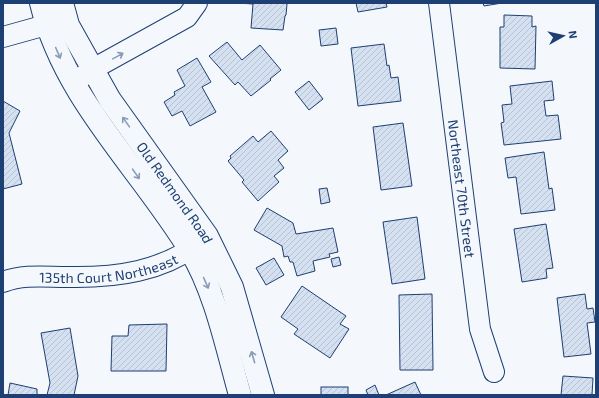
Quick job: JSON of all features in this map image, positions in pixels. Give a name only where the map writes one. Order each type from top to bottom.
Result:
[{"type":"main road","name":"Old Redmond Road","points":[[41,3],[46,25],[72,83],[190,250],[208,286],[240,395]]},
{"type":"main road","name":"Old Redmond Road","points":[[62,3],[68,25],[110,100],[207,236],[232,287],[263,395]]},
{"type":"street","points":[[72,83],[93,69],[187,17],[197,3]]},
{"type":"street","name":"Northeast 70th Street","points":[[439,3],[480,328],[494,372]]},
{"type":"street","points":[[3,37],[46,25]]},
{"type":"street","name":"135th Court Northeast","points":[[3,282],[22,276],[98,277],[161,266],[190,250],[207,236]]},
{"type":"building","points":[[238,3],[287,4],[283,30],[251,28],[253,4]]},
{"type":"building","points":[[356,3],[386,3],[387,7],[358,12]]},
{"type":"building","points":[[483,3],[502,3],[484,6]]},
{"type":"building","points":[[504,15],[532,16],[532,27],[536,26],[535,69],[500,68],[500,27],[504,27]]},
{"type":"building","points":[[336,28],[338,44],[321,46],[319,30]]},
{"type":"building","points":[[227,42],[242,60],[260,45],[281,70],[251,96],[238,82],[235,85],[209,56]]},
{"type":"building","points":[[384,44],[387,66],[389,65],[391,78],[398,77],[401,101],[358,106],[351,48]]},
{"type":"building","points":[[197,58],[211,82],[202,87],[216,112],[190,126],[182,111],[172,116],[164,102],[175,95],[174,92],[185,86],[177,70]]},
{"type":"building","points":[[309,81],[323,99],[309,110],[295,92]]},
{"type":"building","points":[[552,81],[554,100],[544,101],[546,116],[558,115],[561,139],[504,145],[501,123],[504,122],[502,105],[512,104],[510,86]]},
{"type":"building","points":[[3,101],[20,111],[9,133],[22,184],[3,189]]},
{"type":"building","points":[[403,123],[412,186],[381,190],[373,127]]},
{"type":"building","points":[[271,131],[288,151],[278,160],[284,168],[274,176],[279,182],[258,201],[242,182],[244,180],[228,161],[231,158],[230,156],[253,136],[258,142]]},
{"type":"building","points":[[544,152],[549,189],[552,188],[555,210],[521,214],[516,177],[508,178],[505,158]]},
{"type":"building","points":[[327,188],[330,202],[321,204],[319,189]]},
{"type":"building","points":[[267,208],[293,223],[296,234],[333,228],[338,252],[329,254],[330,257],[313,261],[315,271],[297,276],[293,262],[290,262],[288,256],[284,257],[282,246],[254,230]]},
{"type":"building","points":[[417,217],[425,279],[392,284],[383,222]]},
{"type":"building","points":[[546,224],[553,268],[546,269],[547,278],[522,282],[514,229]]},
{"type":"building","points":[[339,257],[341,265],[333,267],[331,259]]},
{"type":"building","points":[[274,258],[284,275],[266,285],[256,268]]},
{"type":"building","points":[[302,286],[346,316],[340,324],[349,329],[330,358],[294,334],[298,329],[281,317]]},
{"type":"building","points":[[432,294],[433,370],[400,370],[399,295]]},
{"type":"building","points":[[585,294],[587,309],[593,308],[595,322],[587,323],[591,354],[564,357],[557,298]]},
{"type":"building","points":[[167,324],[166,371],[111,371],[112,336],[128,336],[129,325]]},
{"type":"building","points":[[70,328],[78,376],[74,395],[47,395],[50,383],[41,333]]},
{"type":"building","points":[[563,376],[593,378],[592,395],[561,395]]},
{"type":"building","points":[[415,382],[421,395],[386,395]]},
{"type":"building","points":[[10,383],[37,389],[37,395],[8,395]]},
{"type":"building","points":[[375,385],[379,395],[368,395],[366,390]]},
{"type":"building","points":[[321,387],[348,387],[348,395],[321,395]]}]
